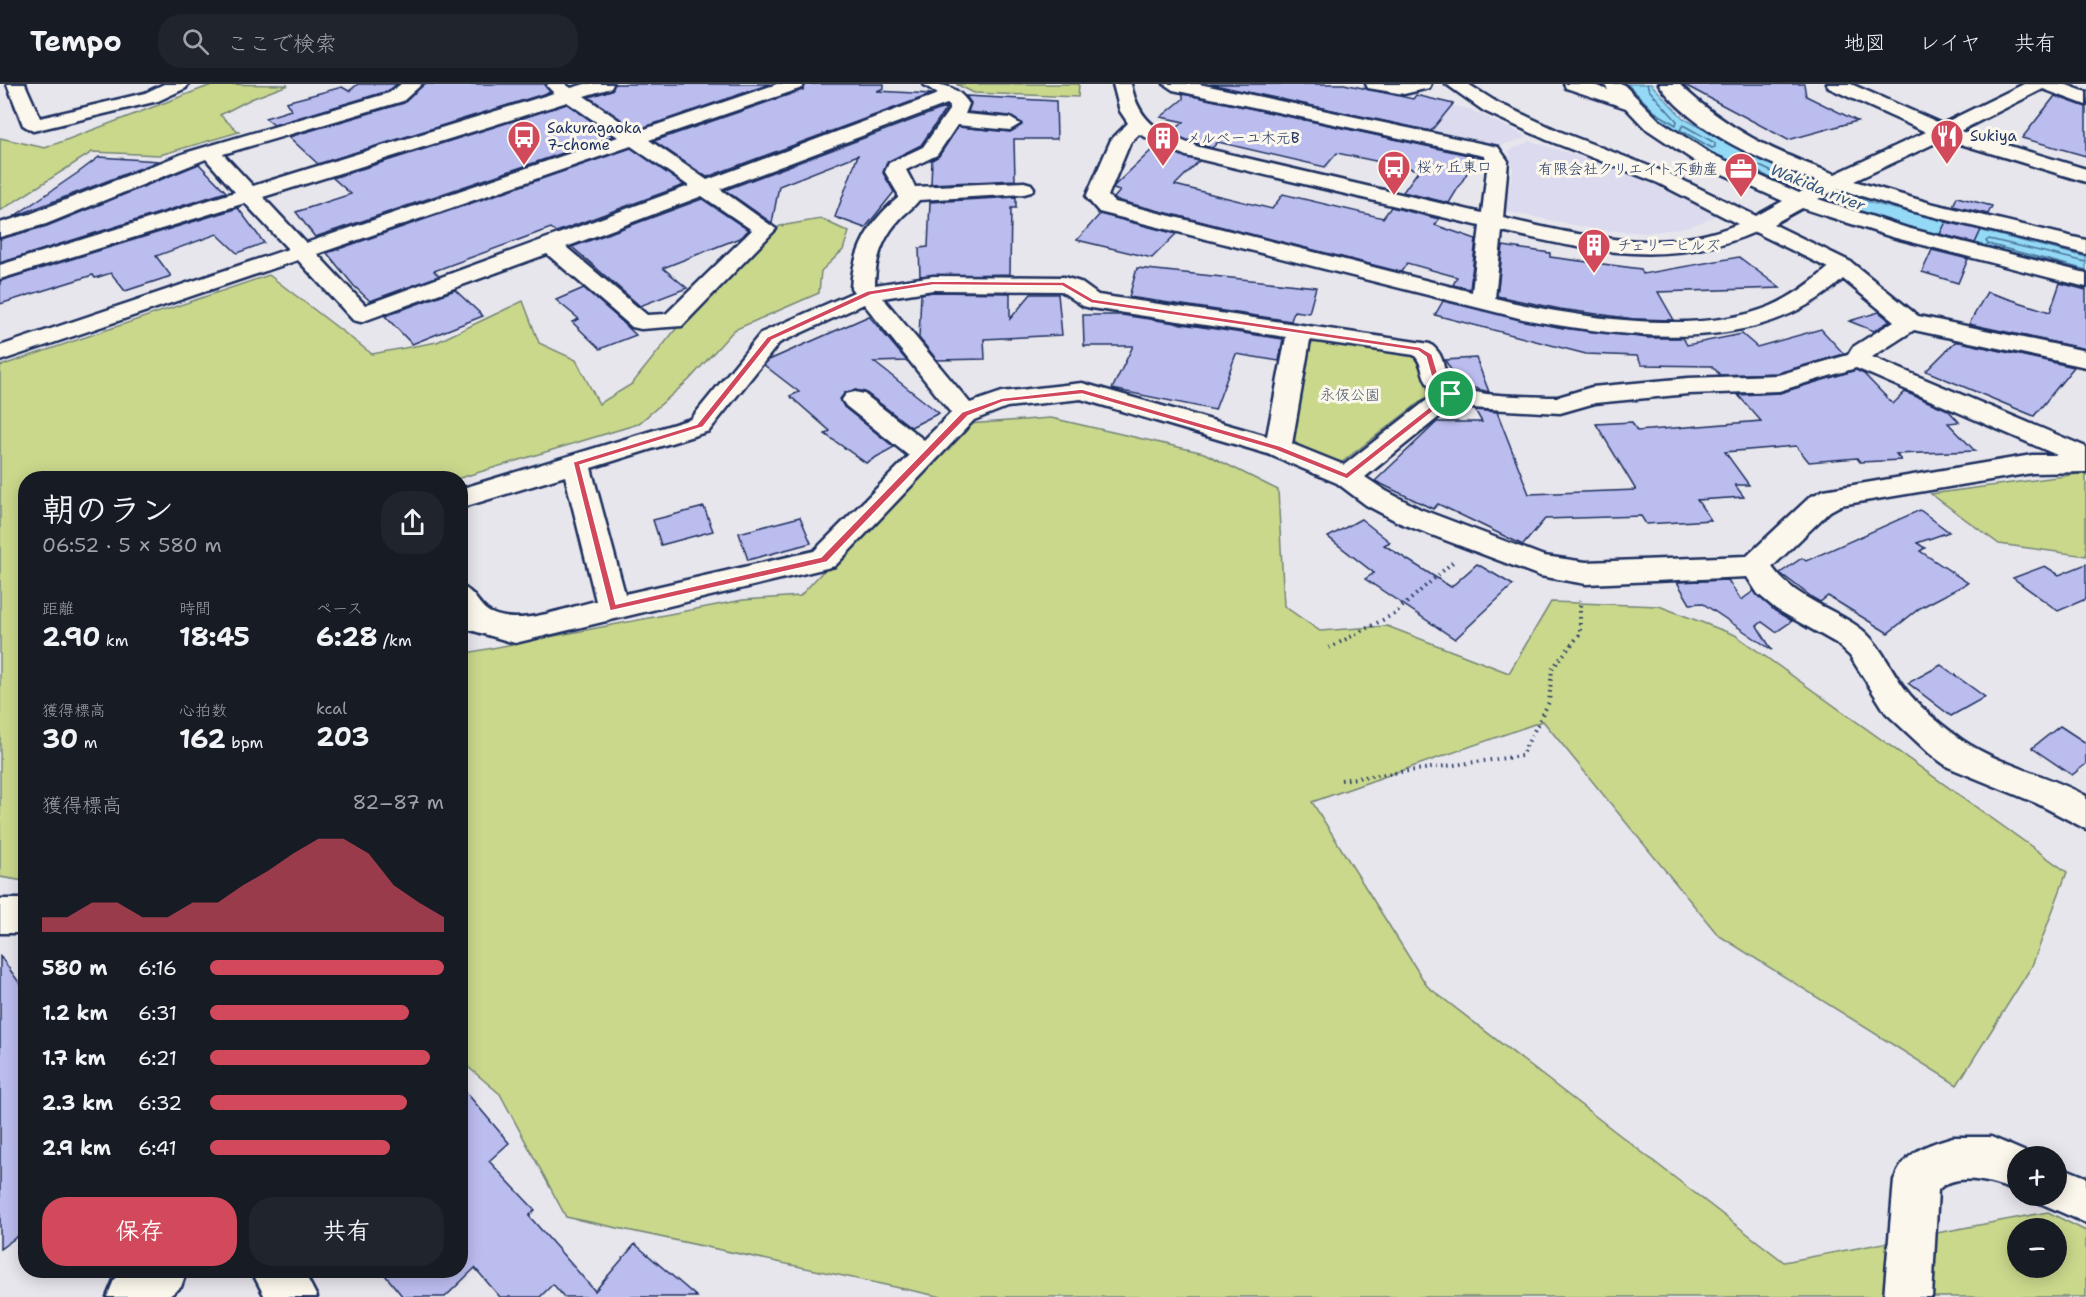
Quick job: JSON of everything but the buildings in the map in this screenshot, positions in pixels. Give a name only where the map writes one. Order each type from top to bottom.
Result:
[{"type":"street","points":[[15,84],[33,125],[151,98],[179,84]]},
{"type":"street","points":[[0,230],[38,219],[210,152],[396,97],[413,84]]},
{"type":"street","points":[[0,272],[249,195],[561,89],[604,84]]},
{"type":"street","points":[[0,354],[795,84]]},
{"type":"street","points":[[1122,84],[1127,111],[1139,124],[1153,135],[1193,152],[1592,244],[1645,248],[1720,239],[1836,182],[1972,120],[2038,84]]},
{"type":"street","points":[[1173,84],[1203,87],[1491,151],[1498,161],[1483,302]]},
{"type":"street","points":[[1375,84],[1404,88],[1422,84]]},
{"type":"street","points":[[1455,84],[1491,107],[1554,136],[1656,175],[1843,267],[1910,322],[2086,359]]},
{"type":"street","points":[[1573,84],[1629,103]]},
{"type":"street","points":[[1612,84],[1652,123],[1703,157],[1802,199],[1860,220],[2086,280]]},
{"type":"street","points":[[1668,84],[1692,110],[1738,140],[1836,182],[1885,197],[2086,247]]},
{"type":"street","points":[[1836,84],[1943,132],[2086,177]]},
{"type":"street","points":[[2048,84],[2086,99]]},
{"type":"street","points":[[550,245],[641,322],[673,321],[765,228],[561,89]]},
{"type":"street","points":[[210,152],[361,315],[944,100],[1010,124]]},
{"type":"street","points":[[944,100],[930,151],[896,167],[895,172],[909,195],[908,200],[879,228],[872,242],[863,277],[864,288],[965,414]]},
{"type":"street","points":[[1139,124],[1121,140],[1097,197],[1107,207],[1483,302],[1576,322],[1627,327],[1721,324],[1758,317],[1810,297],[1830,284],[1843,267]]},
{"type":"street","points":[[909,195],[1024,188]]},
{"type":"street","points":[[468,497],[700,425],[770,338],[870,293],[933,283],[1064,284],[1091,301],[1420,349],[1430,356],[1437,382],[1451,394],[1471,400],[1560,405],[1592,395],[1688,386],[1779,383],[1858,360],[2086,457]]},
{"type":"street","points":[[1858,360],[1862,352],[1910,322]]},
{"type":"street","points":[[1278,448],[1299,331]]},
{"type":"street","points":[[468,608],[478,621],[515,631],[824,559],[965,414],[1002,400],[1082,391],[1278,448],[1347,477],[1384,502],[1475,543],[1540,566],[1571,573],[1755,566],[1820,504],[1834,496],[2032,464],[2086,463]]},
{"type":"street","points":[[1347,477],[1451,394]]},
{"type":"street","points":[[855,400],[925,455]]},
{"type":"street","points":[[576,464],[613,609]]},
{"type":"street","points":[[1755,566],[1768,586],[1787,601],[1847,635],[1861,648],[1898,704],[1942,744],[1960,757],[2049,793],[2086,814]]},
{"type":"street","points":[[0,916],[18,916]]},
{"type":"street","points":[[1908,1297],[1917,1180],[1930,1166],[1953,1159],[1991,1159],[2007,1166]]},
{"type":"street","points":[[2067,1191],[2086,1200]]},
{"type":"street","points":[[131,1297],[154,1278]]},
{"type":"street","points":[[279,1278],[292,1297]]},
{"type":"path","points":[[1329,648],[1394,614],[1475,543]]},
{"type":"path","points":[[1341,780],[1521,756],[1549,702],[1552,669],[1580,634],[1580,581],[1571,573]]},
{"type":"shaded area","points":[[1381,91],[1469,109],[1528,137],[1494,148],[1358,117]]},
{"type":"shaded area","points":[[1530,141],[1626,171],[1717,216],[1688,227],[1647,233],[1599,230],[1504,211],[1513,170],[1509,151]]},
{"type":"green space","points":[[214,84],[288,85],[251,99],[220,115],[239,132],[160,155],[92,152],[0,211],[0,138],[45,148]]},
{"type":"green space","points":[[956,84],[1079,84],[1078,97],[974,93]]},
{"type":"green space","points":[[821,219],[849,232],[843,250],[821,271],[819,293],[734,330],[689,380],[638,424],[468,476],[468,471],[18,471],[18,880],[0,877],[0,366],[269,275],[372,354],[437,342],[523,301],[539,343],[576,360],[599,404],[632,384],[735,255],[780,226]]},
{"type":"green space","name":"永仮公園","points":[[1316,342],[1410,354],[1419,359],[1429,395],[1342,462],[1314,454],[1301,447],[1291,437],[1308,344]]},
{"type":"green space","points":[[1051,418],[1204,453],[1278,490],[1284,606],[1320,631],[1387,626],[1509,673],[1551,602],[1659,606],[1735,635],[2067,872],[2032,966],[1957,1085],[1718,935],[1543,721],[1312,802],[1427,986],[1784,1262],[2007,1220],[2007,1278],[2067,1278],[2067,1222],[2086,1231],[2086,1297],[942,1297],[566,1217],[500,1094],[468,1067],[468,653],[743,600],[800,596],[896,493],[967,424]]},
{"type":"green space","points":[[2086,473],[2086,556],[1999,544],[1931,494]]},
{"type":"green space","points":[[2048,1212],[2060,1218],[2016,1218]]},
{"type":"water","name":"Wakida river","points":[[1619,84],[1651,84],[1683,118],[1729,144],[1797,177],[1872,203],[2086,257],[2086,276],[1894,226],[1771,185],[1686,142],[1651,117]]},
{"type":"pier","points":[[1804,176],[1858,195],[1833,209],[1779,189]]},
{"type":"place","name":"Sukiya","points":[[1947,165]]},
{"type":"place","name":"Sakuragaoka 7-chome","points":[[524,166]]},
{"type":"place","name":"メルベーユ木元B","points":[[1163,167]]},
{"type":"place","name":"桜ヶ丘東口","points":[[1394,196]]},
{"type":"place","name":"有限会社クリエイト不動産","points":[[1741,198]]},
{"type":"place","name":"チェリーヒルズ","points":[[1594,274]]},
{"type":"route","points":[[933,283],[1064,284],[1091,301],[1218,322],[1299,331],[1420,349],[1430,356],[1437,382],[1451,394],[1347,477],[1278,448],[1082,391],[1002,400],[965,414],[824,559],[613,609],[576,464],[700,425],[770,338],[870,293],[933,283]]}]
